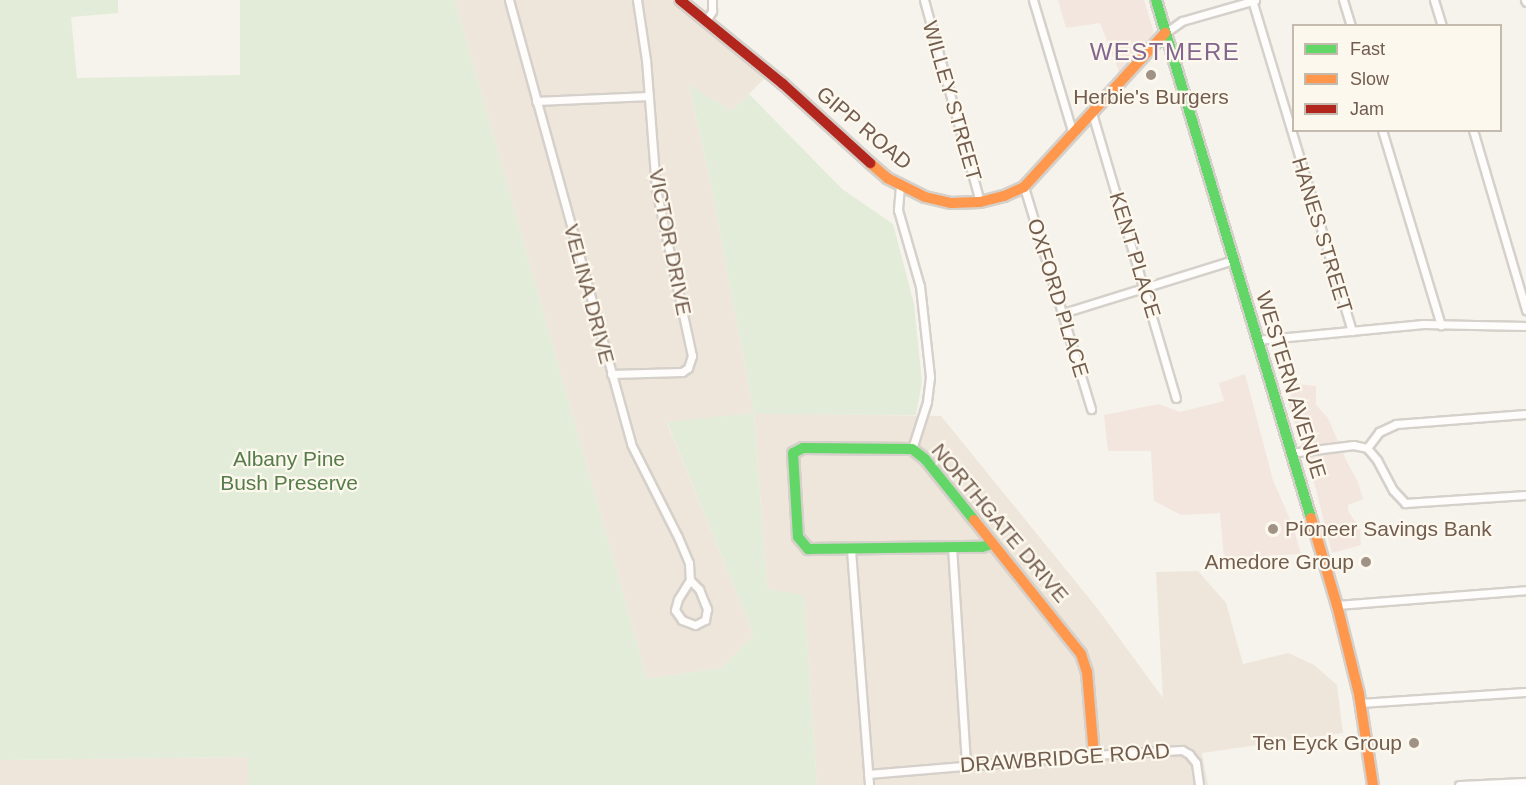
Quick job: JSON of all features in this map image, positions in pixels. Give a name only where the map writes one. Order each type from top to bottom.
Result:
[{"type":"street","name":"VELINA DRIVE","points":[[509,0],[632,444],[689,563],[690,580],[678,599],[675,610],[682,620],[695,625],[705,620],[707,609],[699,589],[690,580]]},
{"type":"street","name":"VICTOR DRIVE","points":[[611,374],[681,372],[692,361],[688,330],[656,189],[649,96],[637,0]]},
{"type":"street","name":"GIPP ROAD","points":[[680,0],[783,84],[870,163],[900,186],[939,201],[980,202],[1004,196],[1024,186],[1165,33]]},
{"type":"street","points":[[706,21],[712,11],[712,0]]},
{"type":"street","name":"WILLEY STREET","points":[[924,0],[980,202]]},
{"type":"street","points":[[1033,0],[1073,134]]},
{"type":"street","name":"WESTERN AVENUE","points":[[1156,0],[1337,605],[1360,703],[1373,785]]},
{"type":"street","points":[[1165,33],[1182,21],[1254,0]]},
{"type":"street","name":"HANES STREET","points":[[1254,0],[1292,128]]},
{"type":"street","points":[[1343,0],[1350,24]]},
{"type":"street","points":[[1434,0],[1441,24]]},
{"type":"street","points":[[537,101],[649,96]]},
{"type":"street","name":"KENT PLACE","points":[[1092,113],[1146,288],[1176,398]]},
{"type":"street","name":"HANES STREET","points":[[1293,132],[1352,331]]},
{"type":"street","points":[[1383,132],[1441,325]]},
{"type":"street","points":[[1474,132],[1526,309]]},
{"type":"street","points":[[900,186],[898,210],[920,286],[930,377],[927,402],[912,449]]},
{"type":"street","name":"OXFORD PLACE","points":[[1024,186],[1091,409]]},
{"type":"street","points":[[1063,313],[1233,260]]},
{"type":"street","points":[[1257,340],[1441,325],[1526,326]]},
{"type":"street","points":[[1367,448],[1379,432],[1396,424],[1526,414]]},
{"type":"street","points":[[1290,453],[1353,445],[1367,448],[1377,460],[1393,490],[1405,502],[1526,495]]},
{"type":"street","name":"NORTHGATE DRIVE","points":[[851,550],[812,550],[800,542],[793,453],[803,448],[912,449],[933,468],[1081,654],[1087,672],[1094,755]]},
{"type":"street","points":[[869,785],[851,550],[982,548],[992,544]]},
{"type":"street","points":[[952,547],[966,765]]},
{"type":"street","points":[[1337,605],[1526,590]]},
{"type":"street","points":[[1360,703],[1526,692]]},
{"type":"street","name":"DRAWBRIDGE ROAD","points":[[868,774],[1182,750],[1189,754],[1196,763],[1199,785]]},
{"type":"street","points":[[1459,785],[1526,782]]},
{"type":"shaded area","points":[[455,0],[672,0],[766,77],[732,111],[689,86],[710,179],[754,413],[667,423],[754,635],[722,668],[647,679]]},
{"type":"shaded area","points":[[1058,0],[1144,0],[1153,29],[1153,38],[1126,69],[1119,72],[1100,23],[1066,28]]},
{"type":"shaded area","points":[[1245,374],[1273,480],[1293,526],[1301,554],[1224,558],[1220,513],[1181,515],[1154,501],[1151,451],[1108,451],[1104,415],[1159,404],[1180,412],[1224,401],[1219,383]]},
{"type":"shaded area","points":[[1296,384],[1316,386],[1316,405],[1328,418],[1358,482],[1363,499],[1348,505],[1348,511],[1360,529],[1361,545],[1332,553],[1315,486],[1288,402]]},
{"type":"shaded area","points":[[754,413],[941,416],[1097,608],[1163,698],[1156,572],[1198,571],[1226,603],[1243,664],[1288,653],[1314,665],[1337,685],[1343,733],[1202,753],[1208,785],[817,785],[804,596],[767,589]]},
{"type":"shaded area","points":[[249,757],[249,785],[0,785],[0,760]]},
{"type":"green space","name":"Albany Pine Bush Preserve","points":[[0,0],[118,0],[118,13],[71,17],[77,78],[240,75],[240,0],[455,0],[647,679],[722,668],[754,635],[667,422],[754,413],[710,179],[689,85],[732,111],[749,94],[842,189],[893,224],[914,304],[922,382],[916,415],[754,414],[767,589],[804,595],[817,785],[249,785],[248,757],[0,760]]},
{"type":"traffic: fast","points":[[1156,0],[1311,518]]},
{"type":"traffic: fast","points":[[974,520],[925,459],[912,449],[803,448],[793,453],[798,537],[808,549],[982,547],[992,544]]},
{"type":"traffic: slow","points":[[870,163],[887,178],[925,197],[951,203],[980,202],[1004,196],[1024,187],[1165,33]]},
{"type":"traffic: slow","points":[[1311,518],[1337,605],[1359,694],[1373,785]]},
{"type":"traffic: slow","points":[[974,520],[1081,654],[1087,672],[1094,755]]},
{"type":"traffic: jam","points":[[680,0],[783,84],[870,163]]},
{"type":"place","name":"Herbie's Burgers","points":[[1151,75]]},
{"type":"place","name":"Pioneer Savings Bank","points":[[1273,529]]},
{"type":"place","name":"Amedore Group","points":[[1366,562]]},
{"type":"place","name":"Ten Eyck Group","points":[[1414,743]]},
{"type":"district","name":"WESTMERE","points":[[1165,52]]}]
